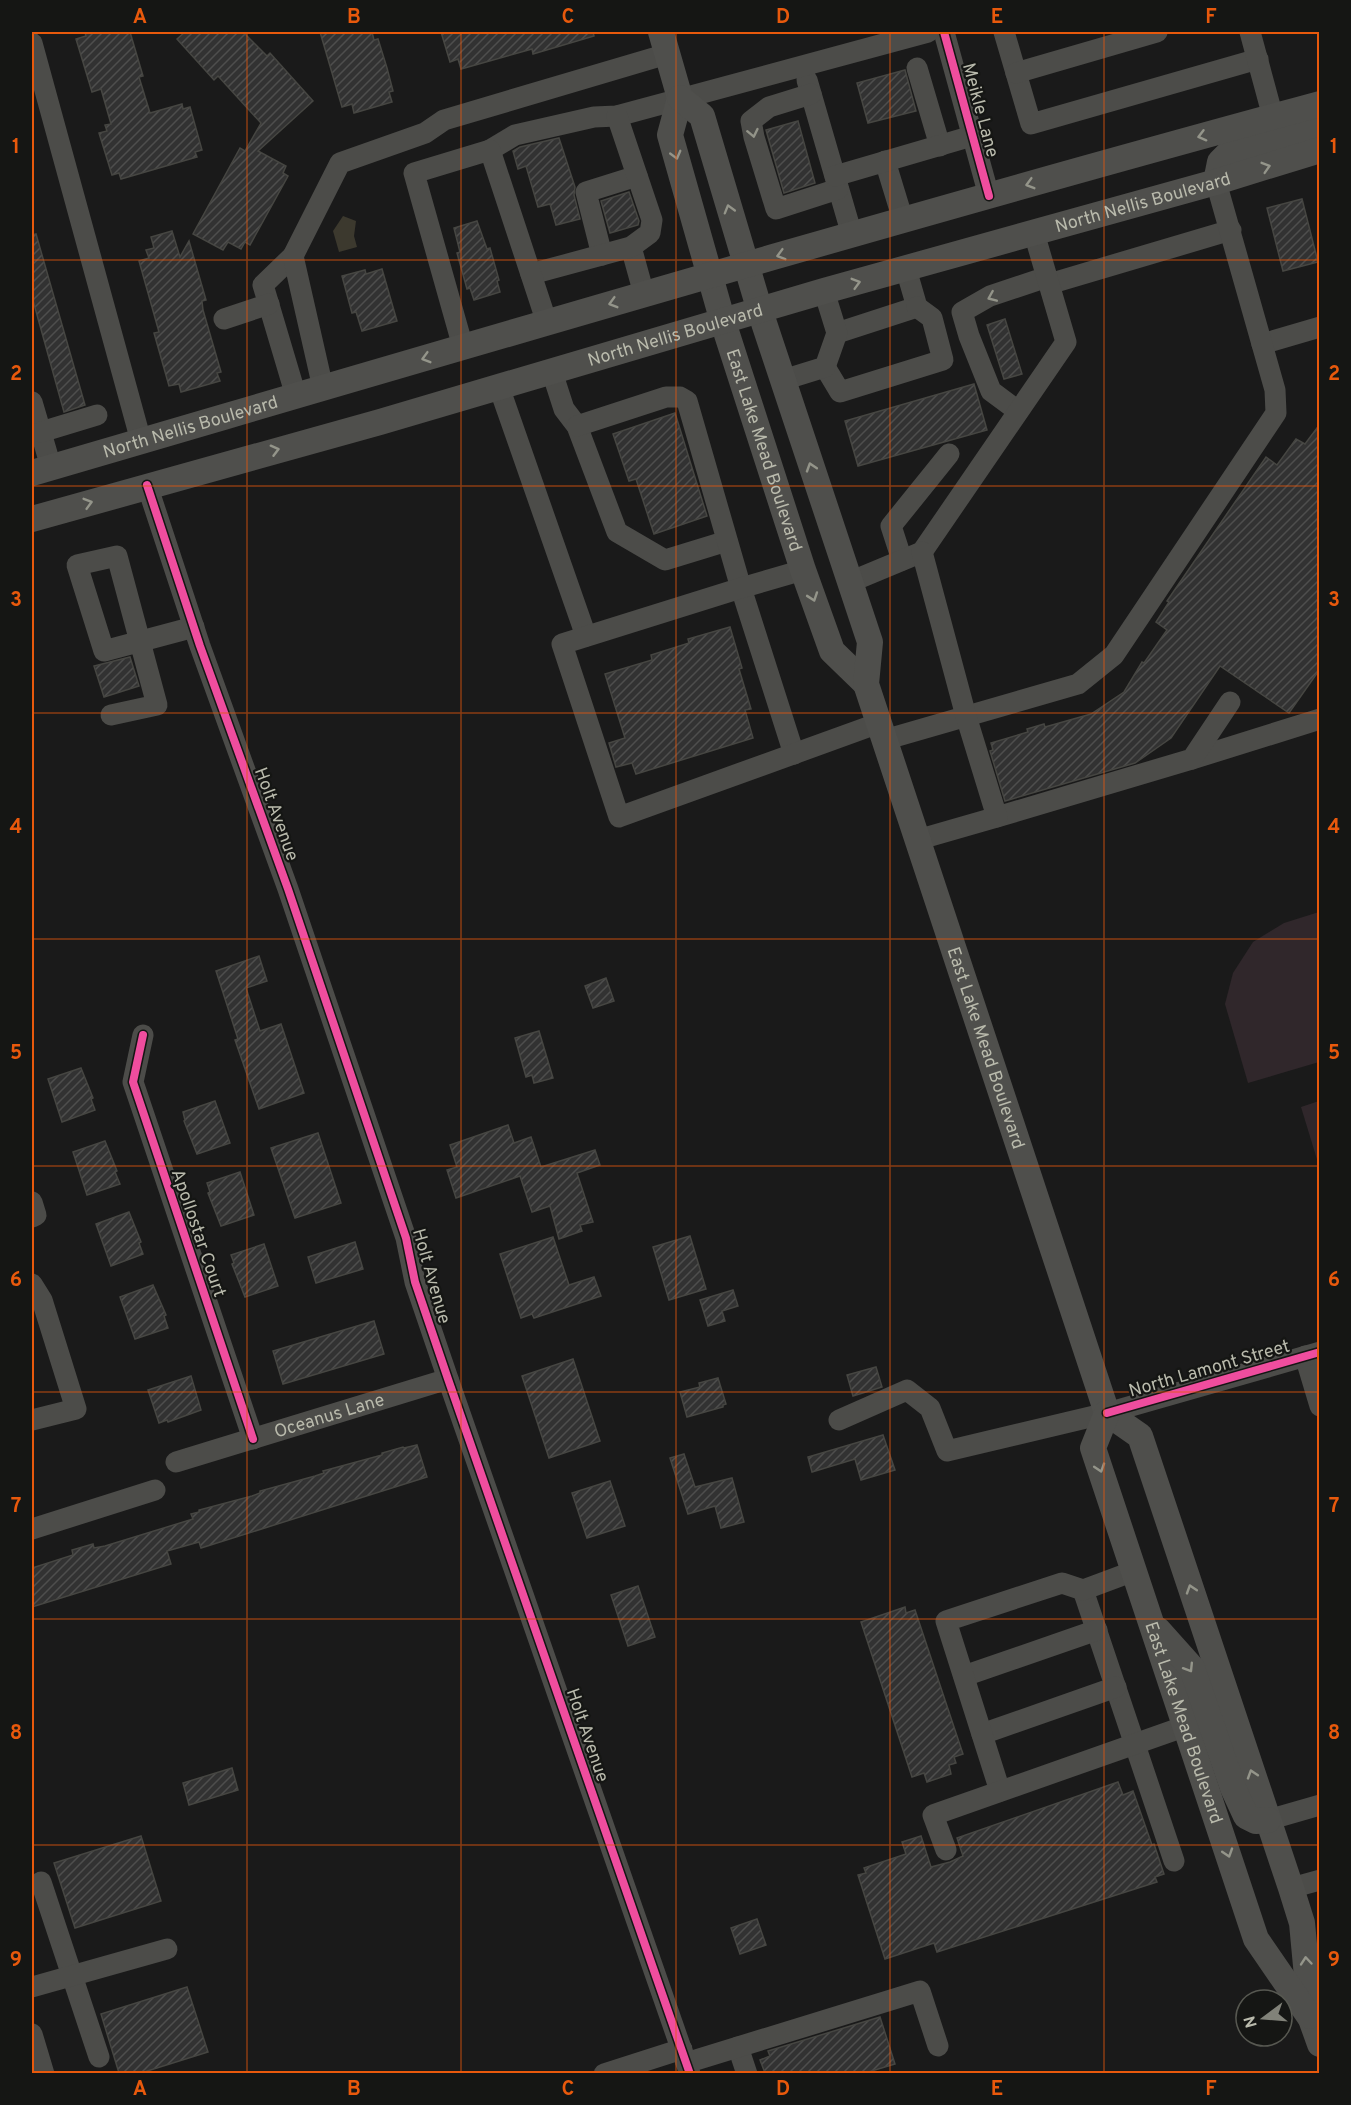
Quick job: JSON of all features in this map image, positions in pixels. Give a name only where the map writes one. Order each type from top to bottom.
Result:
[{"type":"main road","points":[[664,43],[680,98]]},
{"type":"main road","name":"East Lake Mead Boulevard","points":[[866,684],[832,651],[723,322],[670,135],[680,98],[702,116],[745,265],[870,642],[866,684],[1107,1413],[1140,1436],[1291,1888],[1302,1923],[1311,2019],[1320,2044]]},
{"type":"main road","name":"North Nellis Boulevard","points":[[41,470],[709,275],[1320,104]]},
{"type":"main road","points":[[1216,182],[1220,162],[1229,153],[1320,125]]},
{"type":"main road","name":"North Nellis Boulevard","points":[[32,519],[552,372],[824,291],[1216,182],[1318,156]]},
{"type":"main road","name":"East Lake Mead Boulevard","points":[[1107,1413],[1094,1448],[1256,1939],[1311,2019]]},
{"type":"main road","points":[[1152,1624],[1192,1668],[1236,1796],[1246,1816],[1256,1821],[1268,1820]]},
{"type":"street","points":[[463,347],[414,173],[490,150],[515,135],[594,117],[617,116],[928,32]]},
{"type":"street","name":"Meikle Lane","points":[[944,32],[988,196]]},
{"type":"street","points":[[1004,32],[1031,124],[1258,58]]},
{"type":"street","points":[[1016,73],[1157,32]]},
{"type":"street","points":[[1250,32],[1273,117]]},
{"type":"street","points":[[32,43],[141,441]]},
{"type":"street","points":[[296,396],[263,285],[293,256],[340,163],[425,133],[444,120],[664,43]]},
{"type":"street","points":[[803,65],[852,235]]},
{"type":"street","points":[[917,68],[939,146]]},
{"type":"street","points":[[811,93],[769,106],[751,121],[776,209],[885,161],[972,136]]},
{"type":"street","points":[[531,274],[631,247],[650,233],[652,220],[617,116]]},
{"type":"street","points":[[490,150],[547,323]]},
{"type":"street","points":[[885,161],[903,220]]},
{"type":"street","points":[[602,255],[586,192],[637,176]]},
{"type":"street","points":[[804,570],[562,644],[619,817],[794,754],[882,732],[966,716],[1078,684],[1114,655],[1276,413],[1275,390],[1216,182]]},
{"type":"street","points":[[1018,411],[991,391],[962,312],[990,296],[1230,230]]},
{"type":"street","points":[[850,582],[922,552],[1066,342],[1034,233]]},
{"type":"street","points":[[631,247],[644,294]]},
{"type":"street","points":[[293,256],[323,388]]},
{"type":"street","points":[[825,368],[840,392],[943,360],[932,318],[918,307],[906,269]]},
{"type":"street","points":[[824,291],[837,333],[825,368]]},
{"type":"street","points":[[224,319],[269,304]]},
{"type":"street","points":[[837,333],[918,307]]},
{"type":"street","points":[[1262,344],[1320,327]]},
{"type":"street","points":[[783,380],[825,368]]},
{"type":"street","points":[[552,372],[564,410],[577,426],[617,532],[665,560],[727,541]]},
{"type":"street","points":[[499,387],[586,636]]},
{"type":"street","points":[[577,426],[666,398],[680,397],[687,401],[741,588],[794,754]]},
{"type":"street","points":[[32,402],[41,432],[41,470]]},
{"type":"street","points":[[41,432],[97,415]]},
{"type":"street","points":[[902,560],[891,526],[949,454]]},
{"type":"street","name":"Holt Avenue","points":[[147,485],[194,627],[288,889],[406,1238],[416,1282],[448,1379],[686,2062]]},
{"type":"street","points":[[922,552],[966,716],[997,817]]},
{"type":"street","points":[[111,715],[158,705],[141,641],[194,627]]},
{"type":"street","points":[[1192,759],[1230,702]]},
{"type":"street","points":[[917,840],[1192,759],[1318,718]]},
{"type":"street","name":"Apollostar Court","points":[[143,1035],[133,1082],[253,1439]]},
{"type":"street","points":[[32,1202],[36,1215],[32,1217]]},
{"type":"street","points":[[32,1284],[42,1300],[76,1409],[32,1420]]},
{"type":"street","points":[[1312,1354],[1320,1406]]},
{"type":"street","name":"North Lamont Street","points":[[839,1420],[907,1390],[930,1408],[947,1451],[1107,1413],[1312,1354]]},
{"type":"street","name":"Oceanus Lane","points":[[176,1462],[448,1379]]},
{"type":"street","points":[[32,1529],[155,1490]]},
{"type":"street","points":[[1000,1791],[946,1621],[1062,1583],[1083,1590],[1134,1571]]},
{"type":"street","points":[[1083,1590],[1174,1861]]},
{"type":"street","points":[[963,1676],[1097,1630]]},
{"type":"street","points":[[982,1734],[1116,1687]]},
{"type":"street","points":[[946,1850],[933,1815],[1186,1726]]},
{"type":"street","points":[[1268,1820],[1320,1805]]},
{"type":"street","points":[[1291,1888],[1320,1880]]},
{"type":"street","points":[[41,1882],[99,2057]]},
{"type":"street","points":[[32,1987],[167,1949]]},
{"type":"street","points":[[604,2073],[686,2062],[920,1991],[938,2046]]},
{"type":"street","points":[[32,2034],[45,2073]]},
{"type":"street","points":[[738,2047],[747,2073]]},
{"type":"shaded area","points":[[343,216],[356,221],[354,236],[357,247],[339,252],[333,231]]},
{"type":"shaded area","points":[[1319,912],[1319,1062],[1248,1083],[1225,1004],[1233,973],[1253,942],[1284,923]]},
{"type":"shaded area","points":[[1320,1101],[1319,1166],[1301,1107]]},
{"type":"building","points":[[85,32],[130,32],[143,76],[139,77],[150,113],[182,104],[183,109],[190,107],[202,150],[195,152],[197,157],[121,179],[119,173],[112,175],[99,133],[107,131],[105,125],[111,124],[101,89],[92,92],[76,39],[86,36]]},
{"type":"building","points":[[185,32],[243,32],[267,56],[270,53],[313,101],[258,151],[286,166],[283,173],[288,176],[250,245],[245,242],[241,249],[228,242],[223,250],[193,234],[240,148],[245,151],[261,123],[218,76],[214,80],[177,39]]},
{"type":"building","points":[[320,32],[372,32],[374,40],[378,39],[387,68],[393,91],[389,92],[392,102],[354,113],[352,104],[342,107]]},
{"type":"building","points":[[441,32],[593,32],[594,36],[533,54],[532,49],[461,69],[458,59],[450,62]]},
{"type":"building","points":[[905,70],[916,111],[868,123],[857,83]]},
{"type":"building","points":[[798,121],[815,183],[784,193],[766,130]]},
{"type":"building","points":[[559,138],[575,187],[574,195],[580,219],[556,225],[550,204],[538,207],[526,166],[518,169],[513,151],[520,147]]},
{"type":"building","points":[[629,192],[639,221],[638,225],[610,233],[601,201]]},
{"type":"building","points":[[1302,199],[1318,262],[1283,271],[1267,208]]},
{"type":"building","points":[[477,221],[487,249],[490,248],[500,292],[474,300],[470,288],[467,289],[457,253],[460,252],[454,228]]},
{"type":"building","points":[[172,231],[180,257],[189,241],[206,300],[202,301],[203,310],[221,372],[217,373],[220,381],[181,392],[179,384],[169,386],[154,333],[159,332],[139,261],[149,258],[146,250],[154,248],[151,237]]},
{"type":"building","points":[[36,234],[85,405],[64,412],[32,297],[32,235]]},
{"type":"building","points":[[382,269],[397,321],[362,331],[356,312],[352,313],[342,276],[365,270],[366,274]]},
{"type":"building","points":[[1005,319],[1022,374],[1004,379],[987,325]]},
{"type":"building","points":[[974,384],[987,430],[858,466],[845,421]]},
{"type":"building","points":[[675,413],[707,516],[654,534],[636,479],[629,481],[613,434]]},
{"type":"building","points":[[1320,424],[1320,669],[1289,713],[1220,666],[1171,738],[1135,763],[1005,801],[990,751],[993,750],[991,743],[1028,732],[1027,729],[1044,724],[1045,727],[1091,714],[1124,692],[1142,662],[1144,663],[1167,630],[1156,622],[1169,602],[1167,601],[1266,457],[1277,465],[1296,439],[1305,444]]},
{"type":"building","points":[[730,627],[751,709],[745,710],[753,738],[636,774],[632,763],[616,767],[609,743],[625,738],[605,674],[652,660],[651,655],[689,643],[688,639]]},
{"type":"building","points":[[130,657],[139,686],[104,697],[94,666]]},
{"type":"building","points":[[259,956],[267,981],[246,988],[260,1031],[281,1024],[304,1093],[259,1109],[235,1040],[238,1039],[216,971]]},
{"type":"building","points":[[606,978],[614,1001],[593,1008],[585,986]]},
{"type":"building","points":[[539,1031],[553,1078],[534,1083],[532,1075],[526,1077],[515,1038]]},
{"type":"building","points":[[81,1068],[93,1098],[91,1099],[95,1110],[62,1122],[48,1079]]},
{"type":"building","points":[[215,1101],[230,1143],[197,1154],[184,1121],[183,1112]]},
{"type":"building","points":[[508,1125],[514,1143],[531,1137],[541,1167],[595,1150],[600,1165],[577,1173],[593,1222],[580,1225],[582,1231],[559,1239],[550,1206],[532,1212],[520,1176],[456,1198],[447,1170],[457,1167],[450,1145]]},
{"type":"building","points":[[318,1133],[341,1203],[295,1218],[271,1148]]},
{"type":"building","points":[[105,1141],[120,1184],[87,1195],[73,1152]]},
{"type":"building","points":[[240,1172],[254,1215],[221,1226],[208,1193],[210,1192],[207,1183]]},
{"type":"building","points":[[129,1212],[141,1242],[139,1243],[143,1254],[111,1266],[96,1224]]},
{"type":"building","points":[[690,1236],[706,1289],[669,1300],[653,1247]]},
{"type":"building","points":[[553,1237],[569,1285],[594,1277],[601,1296],[534,1318],[532,1314],[521,1318],[500,1254]]},
{"type":"building","points":[[355,1242],[363,1269],[316,1283],[308,1257]]},
{"type":"building","points":[[264,1244],[278,1286],[245,1297],[232,1264],[234,1263],[231,1255]]},
{"type":"building","points":[[153,1285],[166,1315],[164,1316],[168,1328],[135,1339],[120,1297]]},
{"type":"building","points":[[733,1290],[738,1306],[722,1311],[725,1321],[708,1326],[700,1300]]},
{"type":"building","points":[[374,1321],[384,1354],[283,1384],[273,1351]]},
{"type":"building","points":[[573,1359],[600,1441],[549,1458],[522,1376]]},
{"type":"building","points":[[876,1367],[882,1387],[853,1396],[847,1375]]},
{"type":"building","points":[[191,1376],[201,1410],[159,1423],[148,1390]]},
{"type":"building","points":[[718,1378],[726,1404],[723,1407],[687,1417],[680,1392],[700,1387],[699,1383]]},
{"type":"building","points":[[883,1435],[895,1470],[861,1480],[855,1459],[812,1472],[808,1457]]},
{"type":"building","points":[[417,1445],[427,1477],[201,1548],[199,1542],[167,1551],[171,1564],[32,1607],[32,1568],[73,1555],[72,1550],[93,1544],[94,1548],[105,1546],[193,1519],[191,1514],[199,1510],[252,1496],[260,1491],[315,1476],[324,1473],[323,1471],[382,1455],[382,1453]]},
{"type":"building","points":[[684,1454],[695,1487],[732,1478],[744,1522],[721,1528],[715,1506],[688,1514],[670,1458]]},
{"type":"building","points":[[610,1481],[625,1526],[587,1538],[572,1493]]},
{"type":"building","points":[[638,1586],[655,1637],[628,1646],[611,1595]]},
{"type":"building","points":[[905,1607],[906,1613],[915,1610],[963,1754],[954,1757],[956,1763],[949,1765],[951,1774],[927,1782],[924,1773],[912,1777],[861,1622]]},
{"type":"building","points":[[232,1768],[238,1790],[189,1805],[183,1783]]},
{"type":"building","points":[[1118,1782],[1123,1795],[1133,1791],[1152,1845],[1154,1844],[1164,1874],[1155,1877],[1157,1882],[937,1952],[934,1943],[885,1959],[858,1875],[866,1873],[864,1868],[906,1854],[902,1842],[921,1836],[931,1867],[950,1862],[963,1856],[957,1838]]},
{"type":"building","points":[[141,1836],[161,1901],[75,1928],[54,1863]]},
{"type":"building","points":[[757,1919],[766,1945],[740,1954],[731,1928]]},
{"type":"building","points":[[187,1987],[208,2052],[141,2073],[119,2073],[101,2014]]},
{"type":"building","points":[[880,2017],[895,2064],[865,2073],[765,2073],[760,2060],[770,2056],[768,2051]]},
{"type":"cycle path","points":[[944,32],[989,196]]},
{"type":"cycle path","points":[[147,485],[200,646],[288,889],[406,1238],[415,1282],[448,1379],[690,2074]]},
{"type":"cycle path","points":[[143,1035],[133,1082],[253,1439]]},
{"type":"cycle path","points":[[1107,1413],[1320,1352]]}]
